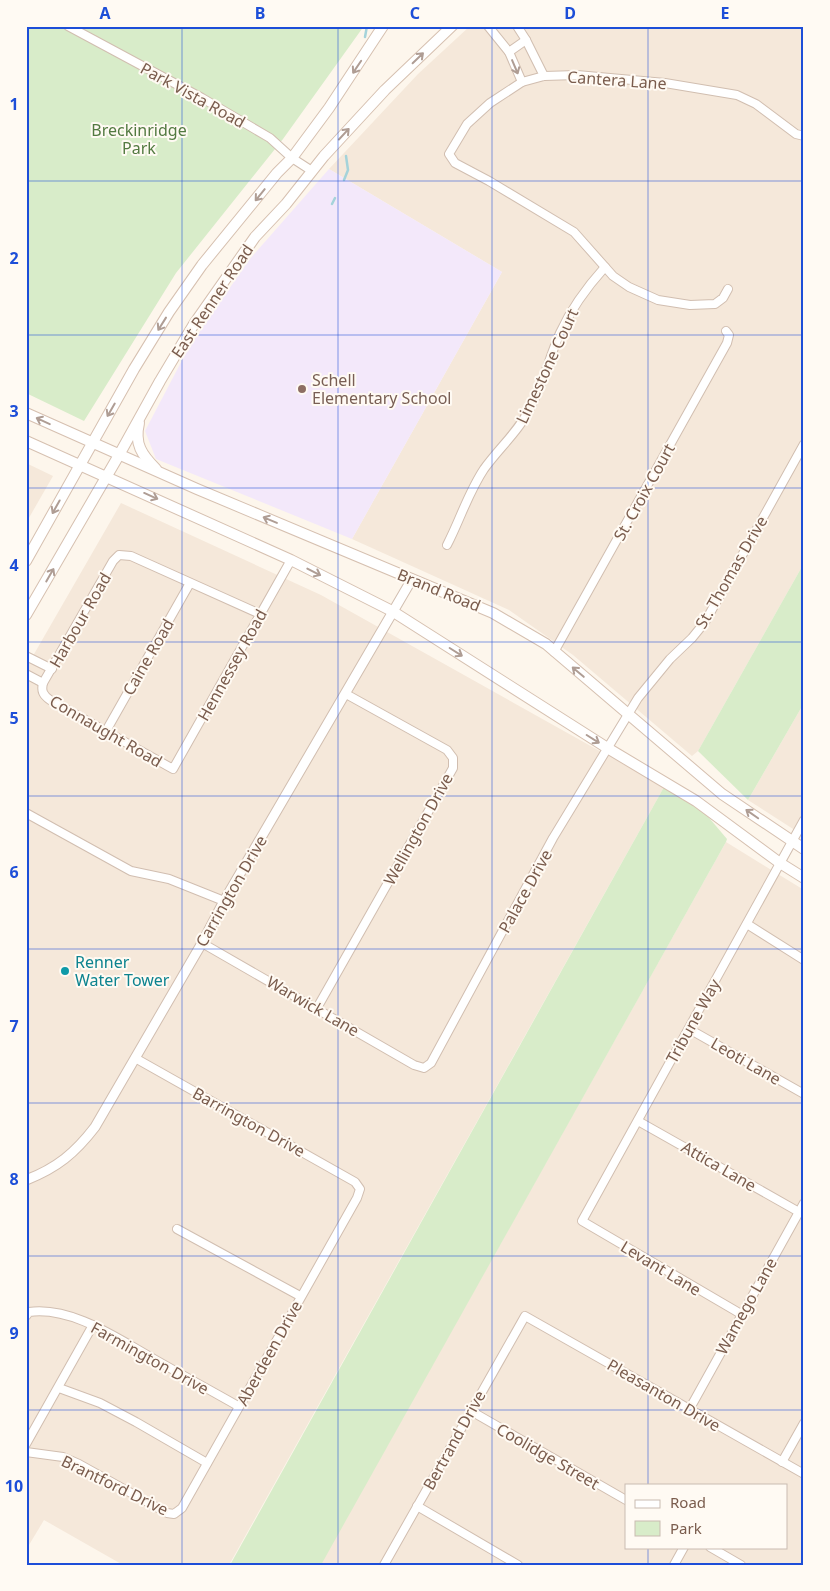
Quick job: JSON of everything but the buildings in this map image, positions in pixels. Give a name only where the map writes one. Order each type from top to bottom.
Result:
[{"type":"main road","name":"East Renner Road","points":[[26,561],[159,328],[202,265],[277,173],[292,158],[383,26]]},
{"type":"main road","name":"East Renner Road","points":[[26,615],[194,324],[255,237],[385,90],[452,26]]},
{"type":"main road","name":"Brand Road","points":[[26,413],[160,474],[493,613],[546,644],[722,794],[804,849]]},
{"type":"main road","points":[[142,414],[137,431],[139,448],[144,457],[160,474]]},
{"type":"main road","points":[[26,441],[291,560],[392,611],[609,749],[696,801],[780,863],[804,878]]},
{"type":"street","name":"Park Vista Road","points":[[68,26],[210,103],[270,138],[292,158],[312,171]]},
{"type":"street","points":[[488,26],[509,52],[522,82]]},
{"type":"street","points":[[517,26],[544,76]]},
{"type":"street","points":[[509,52],[526,40]]},
{"type":"street","name":"Cantera Lane","points":[[605,267],[574,232],[455,163],[449,154],[467,124],[490,103],[522,82],[544,76],[576,75],[656,82],[737,95],[756,104],[796,134],[804,136]]},
{"type":"street","points":[[605,267],[613,276],[630,287],[658,300],[690,305],[715,304],[724,298],[728,290]]},
{"type":"street","name":"Limestone Court","points":[[447,545],[475,484],[530,410],[560,333],[577,303],[590,283],[605,267]]},
{"type":"street","name":"St. Croix Court","points":[[554,652],[727,343],[729,335],[726,331]]},
{"type":"street","name":"St. Thomas Drive","points":[[628,715],[638,698],[670,658],[692,638],[705,622],[804,444]]},
{"type":"street","name":"Harbour Road","points":[[43,687],[116,557],[123,554],[131,556],[190,583]]},
{"type":"street","name":"Hennessey Road","points":[[172,769],[291,560]]},
{"type":"street","name":"Carrington Drive","points":[[26,1180],[46,1172],[80,1146],[95,1127],[202,943],[224,901],[412,579]]},
{"type":"street","points":[[190,583],[260,614]]},
{"type":"street","name":"Caine Road","points":[[106,731],[190,583]]},
{"type":"street","points":[[26,656],[52,669]]},
{"type":"street","name":"Connaught Road","points":[[26,674],[43,687],[43,694],[50,700],[172,769]]},
{"type":"street","name":"Wellington Drive","points":[[317,1008],[453,768],[453,758],[447,750],[346,694]]},
{"type":"street","name":"Palace Drive","points":[[424,1068],[431,1063],[553,838],[628,715]]},
{"type":"street","points":[[26,812],[132,871],[169,879],[224,901]]},
{"type":"street","name":"Tribune Way","points":[[582,1221],[804,820]]},
{"type":"street","points":[[747,924],[804,960]]},
{"type":"street","name":"Warwick Lane","points":[[202,943],[414,1065],[424,1068]]},
{"type":"street","name":"Leoti Lane","points":[[689,1029],[804,1094]]},
{"type":"street","name":"Barrington Drive","points":[[135,1058],[355,1182],[360,1189]]},
{"type":"street","name":"Attica Lane","points":[[638,1121],[799,1212]]},
{"type":"street","name":"Aberdeen Drive","points":[[174,1514],[182,1508],[360,1189]]},
{"type":"street","name":"Wamego Lane","points":[[689,1410],[804,1203]]},
{"type":"street","name":"Levant Lane","points":[[582,1221],[741,1314]]},
{"type":"street","points":[[177,1229],[300,1296]]},
{"type":"street","name":"Farmington Drive","points":[[28,1314],[42,1310],[63,1314],[93,1326],[238,1406]]},
{"type":"street","name":"Pleasanton Drive","points":[[525,1316],[804,1474]]},
{"type":"street","name":"Bertrand Drive","points":[[384,1565],[525,1316]]},
{"type":"street","points":[[26,1444],[93,1326]]},
{"type":"street","points":[[59,1388],[100,1403],[207,1463]]},
{"type":"street","name":"Coolidge Street","points":[[471,1411],[625,1499]]},
{"type":"street","points":[[782,1462],[804,1422]]},
{"type":"street","name":"Brantford Drive","points":[[26,1452],[63,1457],[167,1513],[174,1514]]},
{"type":"street","points":[[417,1506],[518,1565]]},
{"type":"street","points":[[674,1565],[683,1548]]},
{"type":"street","points":[[712,1548],[741,1565]]},
{"type":"shaded area","points":[[470,26],[804,26],[804,563],[698,751],[692,756],[573,655],[509,610],[352,539],[502,272],[329,169],[418,74]]},
{"type":"shaded area","name":"Schell Elementary School","points":[[329,169],[502,272],[352,539],[156,459],[145,431],[189,347],[249,260]]},
{"type":"shaded area","points":[[26,463],[53,476],[26,523]]},
{"type":"shaded area","points":[[121,503],[321,595],[664,787],[229,1565],[123,1565],[44,1520],[26,1550],[26,668]]},
{"type":"shaded area","points":[[804,703],[804,836],[748,800]]},
{"type":"shaded area","points":[[726,842],[804,890],[804,1565],[320,1565]]},
{"type":"green space","name":"Breckinridge Park","points":[[26,26],[364,26],[283,139],[176,273],[84,421],[26,393]]},
{"type":"green space","points":[[804,563],[804,703],[748,800],[698,751]]},
{"type":"green space","points":[[664,787],[705,813],[727,839],[726,842],[321,1565],[230,1565]]},
{"type":"waterway","points":[[365,37],[367,26]]},
{"type":"waterway","points":[[344,180],[348,170],[346,156]]},
{"type":"waterway","points":[[332,204],[335,198]]},
{"type":"place","name":"Schell Elementary School","points":[[302,389]]},
{"type":"place","name":"Renner Water Tower","points":[[65,971]]}]
